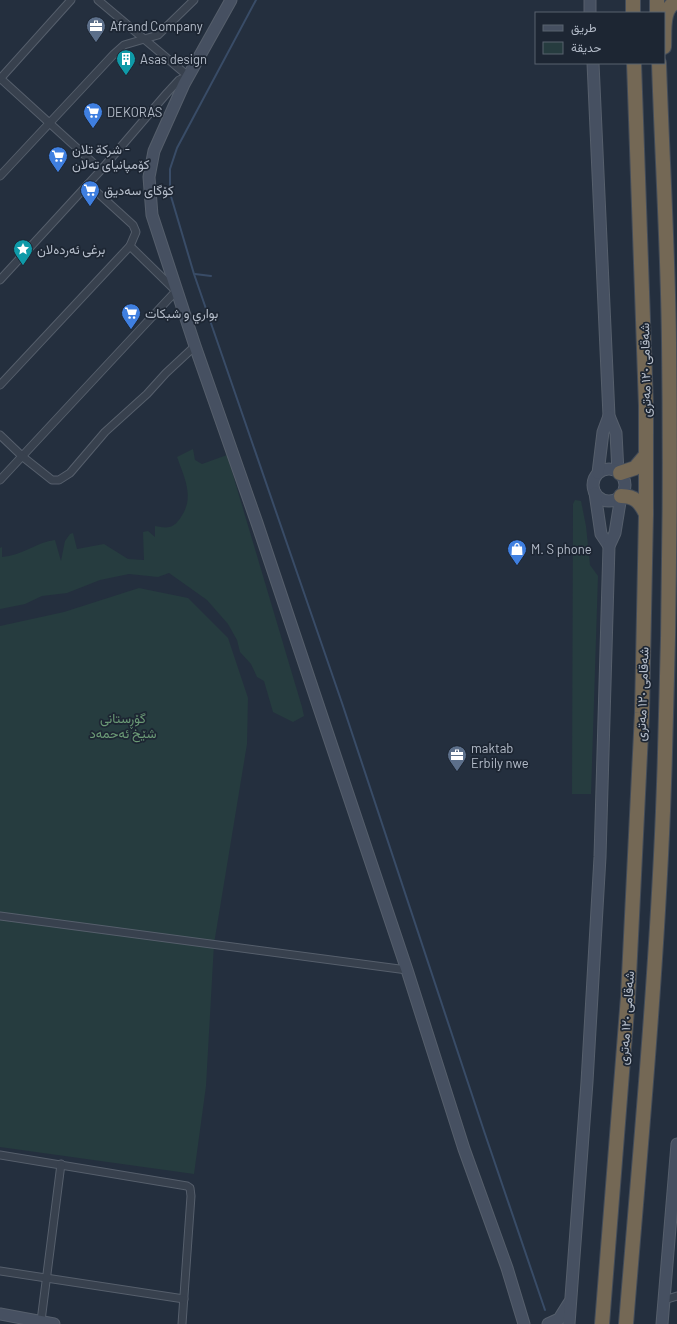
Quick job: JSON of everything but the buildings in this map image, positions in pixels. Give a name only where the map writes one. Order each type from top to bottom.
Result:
[{"type":"highway","points":[[633,0],[633,12]]},
{"type":"highway","points":[[657,0],[657,12]]},
{"type":"highway","points":[[665,31],[666,14],[672,2]]},
{"type":"highway","name":"شەقامی ١٢٠ مەتری","points":[[602,1324],[628,997],[642,713],[646,455],[643,278],[634,64]]},
{"type":"highway","name":"شەقامی ١٢٠ مەتری","points":[[626,1324],[654,968],[663,811],[670,490],[669,347],[659,64]]},
{"type":"highway","points":[[660,92],[662,64]]},
{"type":"highway","points":[[619,472],[635,468],[646,455]]},
{"type":"highway","points":[[621,496],[629,496],[636,499],[642,504],[646,514]]},
{"type":"street","points":[[71,0],[0,78],[101,170]]},
{"type":"street","points":[[98,0],[188,76]]},
{"type":"street","points":[[0,176],[114,54],[124,46],[143,38],[158,35],[194,0]]},
{"type":"street","points":[[231,0],[188,76],[154,152],[149,177],[152,216],[176,291],[257,523],[407,970],[464,1149],[507,1268],[524,1324]]},
{"type":"street","points":[[590,0],[590,12]]},
{"type":"street","points":[[569,1324],[587,1082],[600,857],[609,546],[615,533],[621,496],[625,487],[625,482],[619,472],[616,432],[609,416],[593,64]]},
{"type":"street","points":[[0,280],[101,170],[167,93],[179,80],[188,76]]},
{"type":"street","points":[[0,385],[130,246],[136,232],[134,225],[88,184]]},
{"type":"street","points":[[130,246],[176,291]]},
{"type":"street","points":[[0,480],[176,291]]},
{"type":"street","points":[[0,435],[23,457],[52,480],[59,480],[70,473],[105,432],[147,394],[166,373],[195,346]]},
{"type":"street","points":[[609,416],[603,432],[598,473],[593,483],[601,534],[609,546]]},
{"type":"street","points":[[598,473],[608,469],[619,472]]},
{"type":"street","points":[[595,493],[605,500],[613,500],[621,496]]},
{"type":"street","points":[[0,916],[407,970]]},
{"type":"street","points":[[662,1324],[677,1144]]},
{"type":"street","points":[[0,1155],[61,1164],[187,1186],[190,1188],[191,1196],[182,1324]]},
{"type":"street","points":[[41,1322],[61,1164]]},
{"type":"street","points":[[0,1272],[184,1299]]},
{"type":"street","points":[[664,1300],[677,1296]]},
{"type":"street","points":[[548,1324],[559,1319],[571,1299]]},
{"type":"street","points":[[0,1314],[54,1324]]},
{"type":"green space","points":[[193,449],[195,460],[202,464],[227,455],[302,707],[304,716],[293,722],[273,712],[264,681],[257,677],[251,664],[240,652],[237,640],[228,624],[207,600],[169,573],[158,577],[129,574],[100,580],[67,593],[42,596],[25,604],[0,609],[0,548],[2,547],[2,557],[16,554],[42,543],[55,540],[61,561],[65,541],[70,534],[73,533],[77,549],[104,544],[128,559],[144,560],[143,532],[148,531],[155,537],[155,526],[170,527],[178,521],[185,510],[188,494],[187,487],[177,457]]},
{"type":"green space","points":[[575,500],[581,501],[586,526],[590,565],[598,576],[591,794],[572,794],[573,504]]},
{"type":"green space","name":"گۆڕستانی شێخ ئەحمەد","points":[[139,588],[188,598],[228,638],[248,698],[247,744],[214,944],[206,1086],[194,1174],[0,1147],[0,626],[64,612]]},
{"type":"waterway","points":[[256,0],[177,148],[170,169],[170,193],[194,274],[342,703],[545,1310]]},
{"type":"waterway","points":[[195,274],[211,276]]},
{"type":"place","name":"Afrand Company","points":[[96,43]]},
{"type":"place","name":"Asas design","points":[[126,76]]},
{"type":"place","name":"DEKORAS","points":[[93,129]]},
{"type":"place","name":"شركة تلان - کۆمپانیای تەلان","points":[[58,173]]},
{"type":"place","name":"کۆگای سەدیق","points":[[90,207]]},
{"type":"place","name":"برغی ئەردەلان","points":[[23,266]]},
{"type":"place","name":"بواري و شبكات","points":[[131,330]]},
{"type":"place","name":"M. S phone","points":[[517,566]]},
{"type":"place","name":"maktab Erbily nwe","points":[[457,772]]}]
